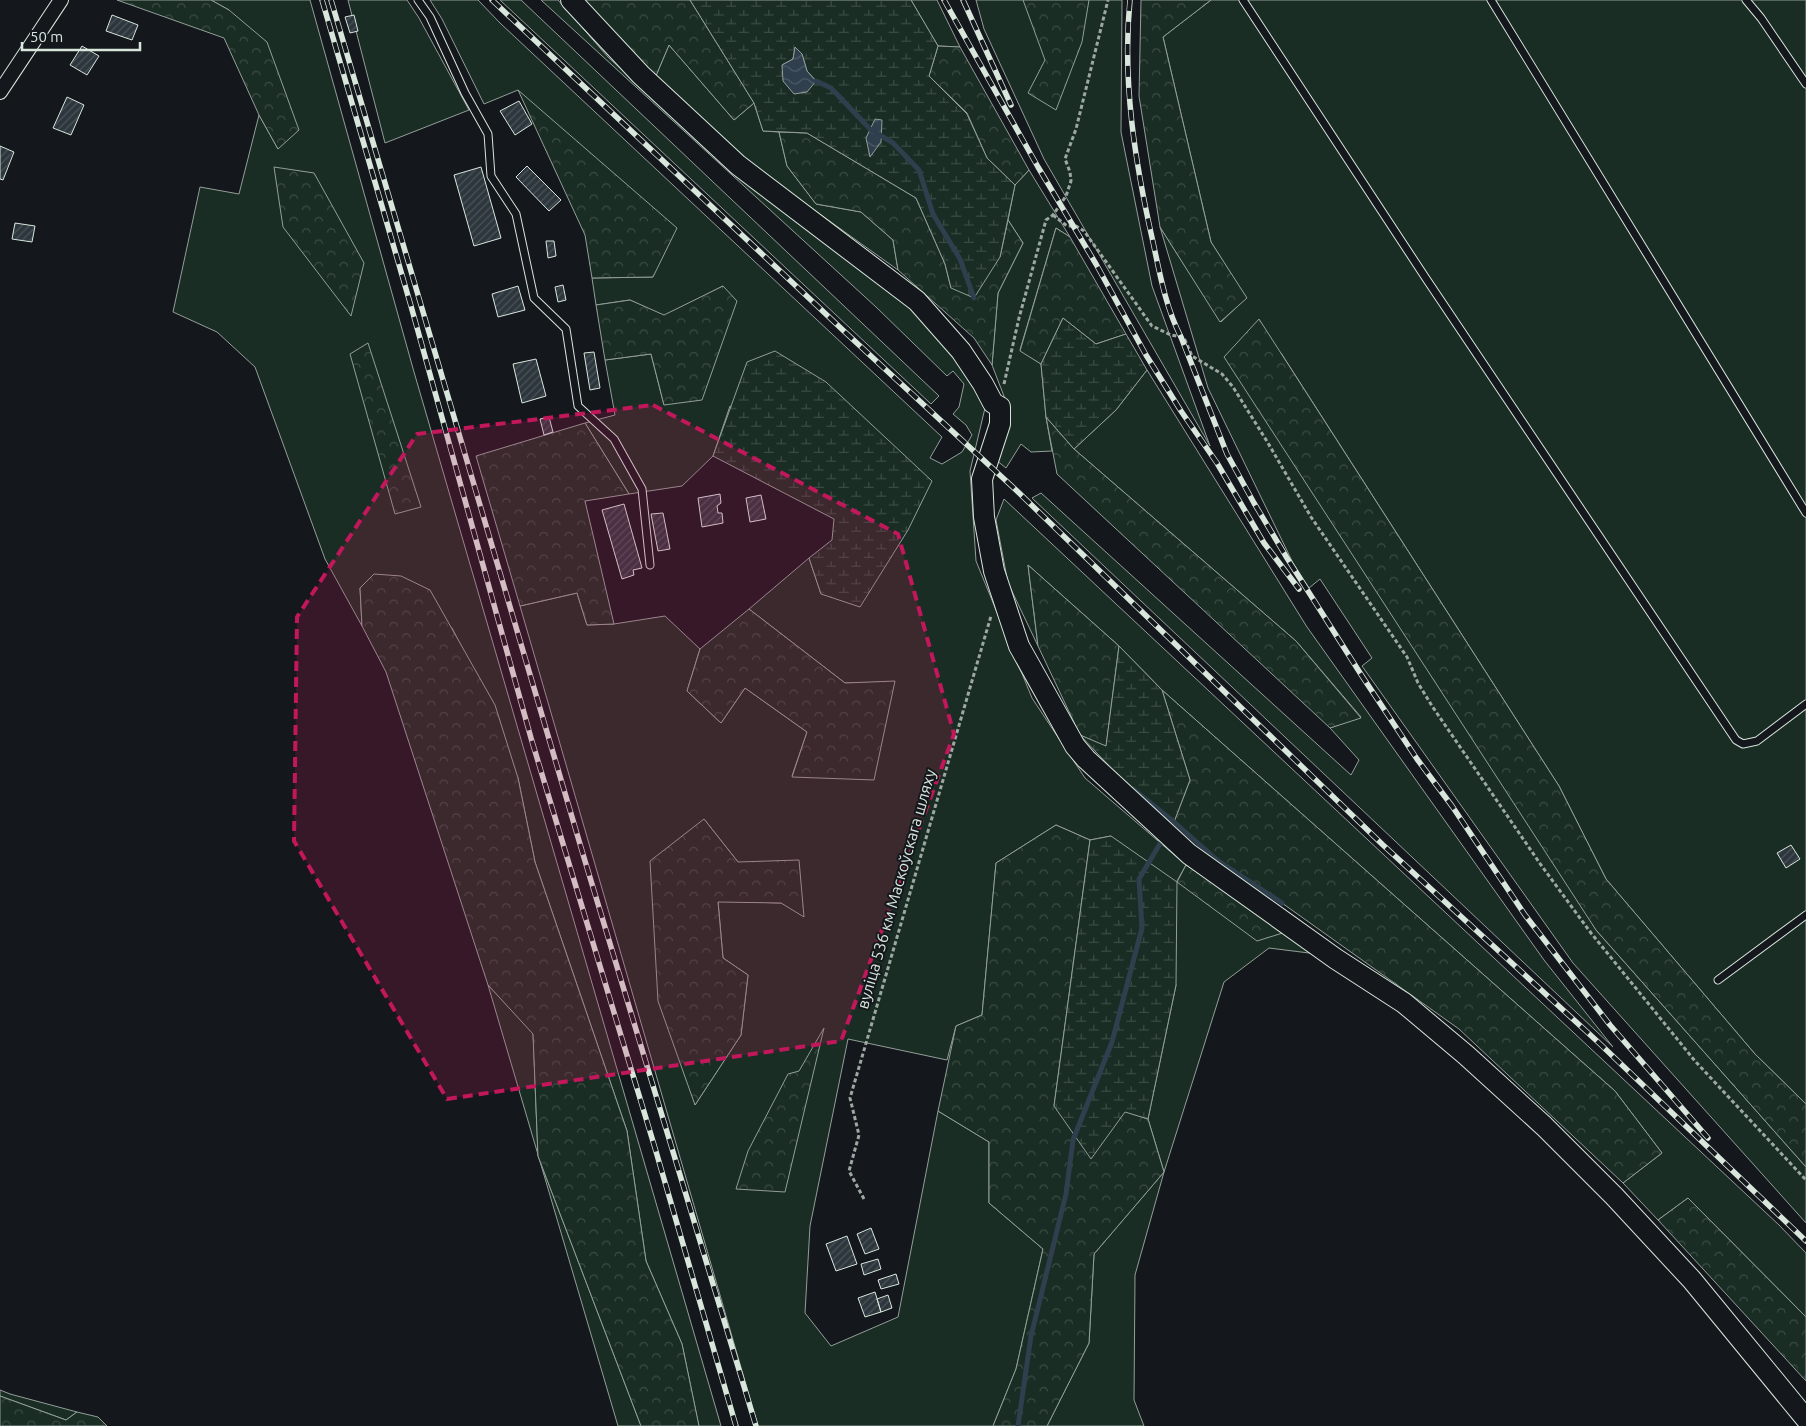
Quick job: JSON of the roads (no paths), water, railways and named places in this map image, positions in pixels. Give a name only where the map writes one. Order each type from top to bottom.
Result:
[{"type":"street","points":[[0,92],[61,0]]},
{"type":"street","points":[[570,0],[642,75],[738,164],[917,301],[961,351],[993,403],[1000,407],[1000,424],[982,478],[984,517],[994,571],[1020,646],[1075,746],[1086,759],[1189,854],[1336,959],[1404,1003],[1466,1055],[1544,1126],[1614,1196],[1692,1280],[1806,1419]]},
{"type":"lane","points":[[418,0],[430,17],[465,93],[488,134],[491,176],[516,214],[534,298],[566,329],[578,406],[614,439],[642,489],[650,565]]},
{"type":"lane","points":[[1243,0],[1425,277],[1736,740],[1743,744],[1757,741],[1806,704]]},
{"type":"lane","points":[[1491,0],[1806,513]]},
{"type":"lane","points":[[1746,0],[1761,18],[1806,84]]},
{"type":"lane","points":[[1718,980],[1806,915]]},
{"type":"water","points":[[795,47],[802,54],[807,71],[816,81],[807,92],[794,94],[783,81],[782,65],[793,59]]},
{"type":"water","points":[[875,119],[882,120],[881,142],[870,157],[866,138]]},
{"type":"waterway","points":[[816,81],[831,88],[870,129],[893,143],[919,170],[933,214],[960,259],[974,298]]},
{"type":"waterway","points":[[1133,789],[1217,860],[1282,903]]},
{"type":"waterway","points":[[1018,1426],[1031,1336],[1066,1194],[1073,1140],[1112,1042],[1142,928],[1139,879],[1161,842]]},
{"type":"railway","points":[[322,0],[411,306],[531,738],[655,1148],[736,1426]]},
{"type":"railway","points":[[331,0],[585,861],[756,1426]]},
{"type":"railway","points":[[492,0],[1016,490],[1383,845],[1598,1042],[1806,1241]]},
{"type":"railway","points":[[944,0],[1038,167],[1096,264],[1146,355],[1181,411],[1217,463],[1264,543],[1299,589]]},
{"type":"railway","points":[[963,0],[1011,105]]},
{"type":"railway","points":[[1130,0],[1128,61],[1132,122],[1141,182],[1161,279],[1171,315],[1227,454],[1287,558],[1362,676],[1525,915],[1610,1025],[1708,1138]]}]
